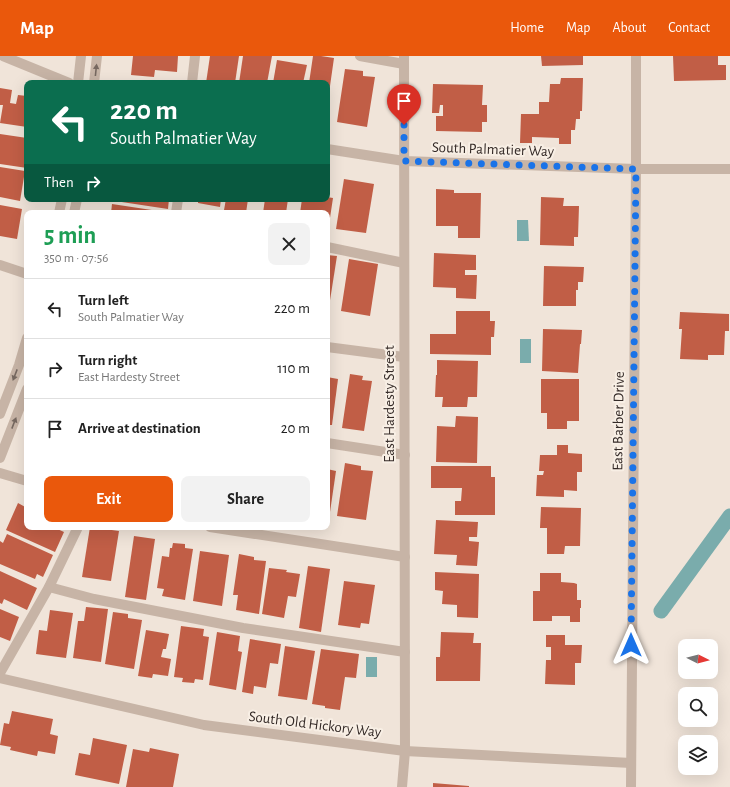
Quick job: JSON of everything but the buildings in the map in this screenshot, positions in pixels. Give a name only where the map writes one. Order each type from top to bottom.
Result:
[{"type":"street","points":[[3,56],[62,80]]},
{"type":"street","points":[[78,80],[81,56]]},
{"type":"street","points":[[94,80],[97,56]]},
{"type":"street","points":[[192,80],[195,56]]},
{"type":"street","points":[[360,56],[404,60]]},
{"type":"street","name":"East Barber Drive","points":[[631,787],[636,56]]},
{"type":"street","name":"East Hardesty Street","points":[[402,787],[406,751],[404,60]]},
{"type":"street","name":"South Palmatier Way","points":[[330,149],[404,161],[636,169],[730,169]]},
{"type":"street","points":[[330,248],[404,263]]},
{"type":"street","points":[[0,265],[24,273]]},
{"type":"street","points":[[330,347],[404,357]]},
{"type":"street","points":[[0,414],[24,348]]},
{"type":"street","points":[[0,458],[24,397]]},
{"type":"street","points":[[330,443],[405,455]]},
{"type":"street","points":[[0,473],[24,479]]},
{"type":"street","points":[[0,673],[49,587],[77,530]]},
{"type":"street","points":[[230,530],[405,557]]},
{"type":"street","points":[[49,587],[94,599],[243,628],[405,652]]},
{"type":"street","name":"South Old Hickory Way","points":[[0,678],[204,725],[406,751],[631,763]]},
{"type":"water","points":[[517,220],[528,220],[529,241],[517,241]]},
{"type":"water","points":[[520,339],[531,339],[531,363],[520,363]]},
{"type":"water","points":[[366,657],[377,657],[377,677],[366,677]]},
{"type":"waterway","points":[[661,611],[730,516]]},
{"type":"route","points":[[404,125],[404,161],[636,169],[631,645]]}]
